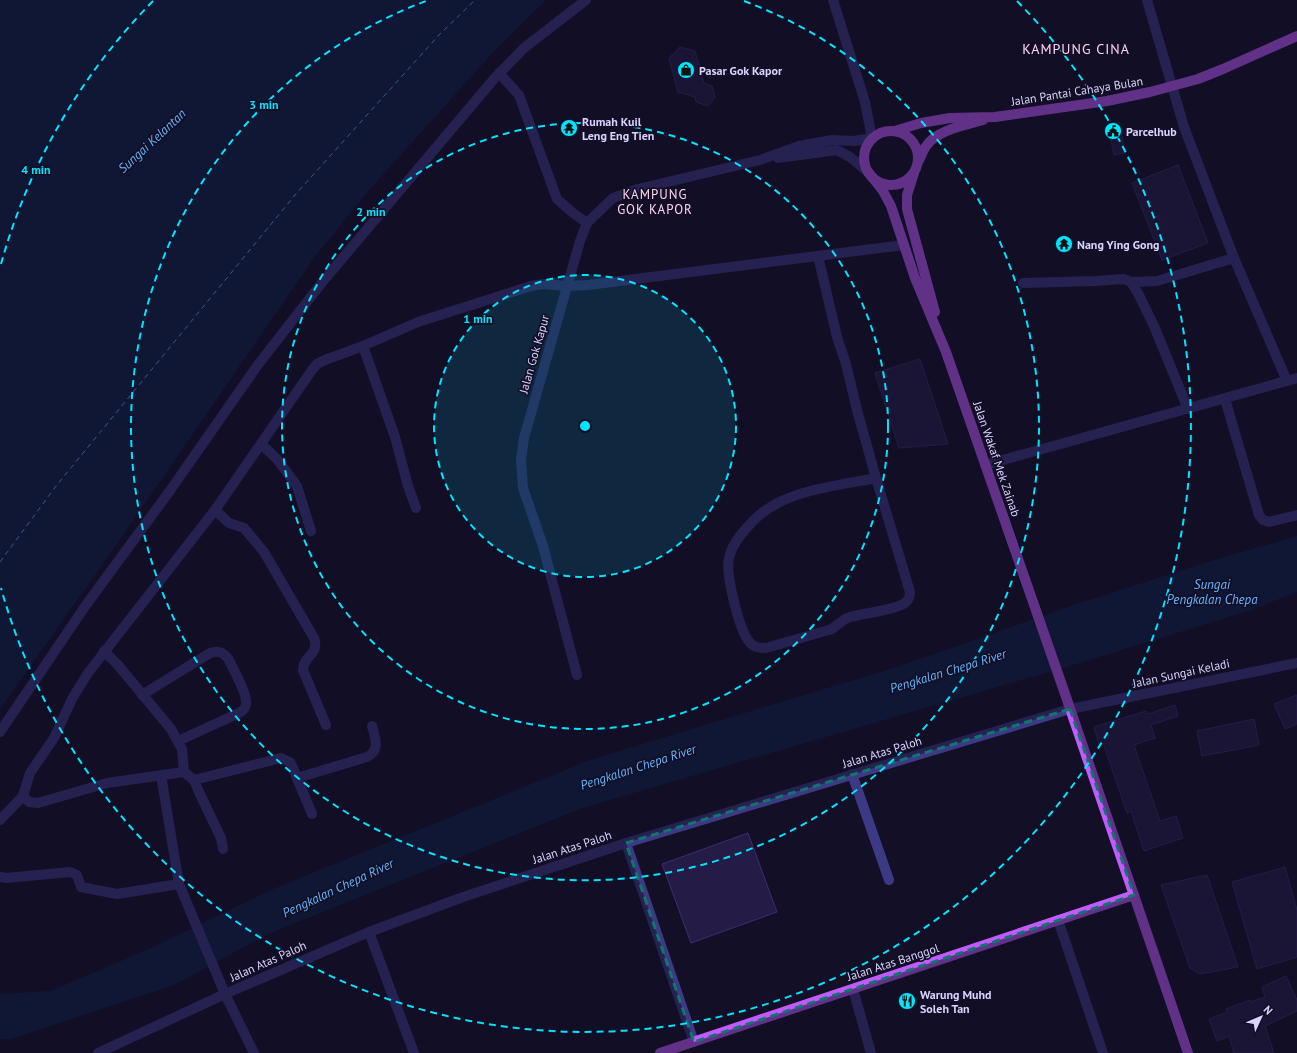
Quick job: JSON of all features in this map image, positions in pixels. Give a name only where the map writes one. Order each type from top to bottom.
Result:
[{"type":"main road","name":"Jalan Pantai Cahaya Bulan","points":[[896,131],[920,123],[950,118],[995,117],[1107,101],[1172,87],[1223,69],[1297,36]]},
{"type":"main road","name":"Jalan Pantai Cahaya Bulan","points":[[918,162],[927,145],[939,134],[995,117]]},
{"type":"main road","points":[[887,131],[896,131],[904,134],[915,146],[918,154],[918,162],[914,173],[904,182],[892,185],[883,184],[875,180],[869,173],[864,163],[864,151],[872,138],[879,133],[887,131]]},
{"type":"main road","name":"Jalan Wakaf Mek Zainab","points":[[869,173],[883,191],[891,206],[915,278],[946,352],[1024,574],[1188,1053]]},
{"type":"main road","name":"Jalan Wakaf Mek Zainab","points":[[914,173],[906,201],[908,217],[946,352]]},
{"type":"main road","name":"Jalan Atas Banggol","points":[[660,1053],[1134,895]]},
{"type":"street","points":[[0,732],[86,605],[169,492],[257,366],[324,280],[500,73],[524,48],[586,0]]},
{"type":"street","points":[[833,0],[865,102],[872,138]]},
{"type":"street","points":[[1147,0],[1184,127],[1234,258],[1287,381]]},
{"type":"street","points":[[500,73],[518,96],[523,106],[558,199],[587,224]]},
{"type":"street","name":"Jalan Gok Kapur","points":[[760,160],[799,146],[832,140],[854,141],[872,138]]},
{"type":"street","name":"Jalan Gok Kapur","points":[[578,675],[543,546],[523,488],[521,460],[524,438],[580,240],[587,224],[613,198],[638,188],[760,160],[837,150],[850,157],[869,173]]},
{"type":"street","points":[[0,820],[23,796],[30,773],[54,738],[72,699],[104,651],[215,510],[317,364],[418,322],[531,286],[543,284],[567,286],[588,285],[904,245]]},
{"type":"street","points":[[818,256],[837,337],[846,364],[876,478],[910,592],[908,600],[901,606],[850,617],[832,629],[766,648],[753,646],[747,640],[731,592],[728,559],[734,544],[756,518],[772,506],[788,498],[876,478]]},
{"type":"street","points":[[1023,283],[1124,279],[1132,282],[1157,281],[1234,258]]},
{"type":"street","points":[[1132,282],[1154,326],[1188,409]]},
{"type":"street","points":[[363,346],[395,437],[408,486],[416,508]]},
{"type":"street","points":[[986,466],[1297,378]]},
{"type":"street","points":[[1225,398],[1259,515],[1263,520],[1269,522],[1297,515]]},
{"type":"street","points":[[261,444],[277,459],[297,486],[311,531]]},
{"type":"street","points":[[215,510],[229,523],[244,528],[264,552],[314,638],[316,647],[304,662],[303,670],[326,725]]},
{"type":"street","points":[[104,651],[118,665],[171,728],[182,749],[184,772]]},
{"type":"street","points":[[142,695],[210,653],[221,652],[226,655],[245,696],[246,706],[239,714],[178,741]]},
{"type":"street","name":"Jalan Sungai Keladi","points":[[1070,709],[1297,663]]},
{"type":"street","name":"Jalan Atas Paloh","points":[[98,1053],[225,994],[369,932],[471,894],[626,843],[1070,709]]},
{"type":"street","points":[[297,778],[367,757],[372,754],[376,746],[372,726]]},
{"type":"street","points":[[194,780],[281,758],[290,762],[312,814]]},
{"type":"street","points":[[23,796],[29,802],[38,803],[107,783],[184,772],[194,780],[221,838],[223,849]]},
{"type":"street","points":[[852,774],[889,880]]},
{"type":"street","points":[[161,775],[179,884],[225,994],[254,1053]]},
{"type":"street","points":[[626,843],[694,1042]]},
{"type":"street","points":[[0,877],[6,878],[70,872],[77,875],[81,887],[117,894],[179,884]]},
{"type":"street","points":[[1058,920],[1103,1053]]},
{"type":"street","points":[[369,932],[414,1053]]},
{"type":"street","points":[[853,989],[871,1053]]},
{"type":"highlighted area","points":[[1070,709],[1134,895],[694,1042],[626,843]]},
{"type":"water","name":"Sungai Kelantan","points":[[0,0],[546,0],[496,49],[370,189],[316,255],[121,538],[0,709]]},
{"type":"water","name":"Sungai Pengkalan Chepa","points":[[1297,536],[1297,592],[1248,611],[1076,664],[582,808],[268,934],[174,985],[11,1039],[0,1039],[0,994],[51,991],[147,950],[271,890],[593,759],[897,667],[1077,604],[1208,562]]},
{"type":"building","name":"Pasar Gok Kapor","points":[[680,47],[695,51],[704,83],[712,86],[715,97],[708,106],[696,102],[695,97],[678,92],[669,58]]},
{"type":"building","points":[[1119,122],[1125,153],[1114,155],[1108,124]]},
{"type":"building","points":[[1178,165],[1208,243],[1162,260],[1132,183]]},
{"type":"building","points":[[920,359],[948,444],[899,448],[875,373]]},
{"type":"building","points":[[1297,695],[1297,724],[1285,729],[1274,704]]},
{"type":"building","points":[[1175,705],[1178,716],[1151,725],[1155,738],[1134,745],[1160,821],[1176,816],[1183,838],[1144,851],[1131,811],[1127,813],[1103,743],[1099,744],[1094,727],[1146,711],[1148,714]]},
{"type":"building","points":[[1254,719],[1259,745],[1202,756],[1197,731]]},
{"type":"building","points":[[748,833],[777,912],[691,943],[662,864]]},
{"type":"building","points":[[1285,867],[1297,910],[1297,957],[1257,969],[1232,882]]},
{"type":"building","points":[[1207,875],[1238,967],[1200,974],[1190,968],[1161,885]]},
{"type":"building","points":[[1286,976],[1297,1000],[1297,1011],[1265,1026],[1274,1053],[1234,1053],[1229,1036],[1217,1041],[1209,1019],[1227,1012],[1226,1009],[1250,1000],[1250,1002],[1265,997],[1262,987]]},
{"type":"ferry route","points":[[0,562],[56,486],[295,195],[439,35],[475,0]]},
{"type":"place","name":"Pasar Gok Kapor","points":[[686,70]]},
{"type":"place","name":"Rumah Kuil Leng Eng Tien","points":[[569,128]]},
{"type":"place","name":"Parcelhub","points":[[1113,131]]},
{"type":"place","name":"Nang Ying Gong","points":[[1064,244]]},
{"type":"place","name":"Warung Muhd Soleh Tan","points":[[907,1001]]},
{"type":"district","name":"KAMPUNG CINA","points":[[1076,49]]},
{"type":"district","name":"KAMPUNG GOK KAPOR","points":[[655,202]]},
{"type":"water label","name":"Pengkalan Chepa River","points":[[948,671]]},
{"type":"water label","name":"Pengkalan Chepa River","points":[[638,767]]},
{"type":"water label","name":"Pengkalan Chepa River","points":[[338,888]]}]
